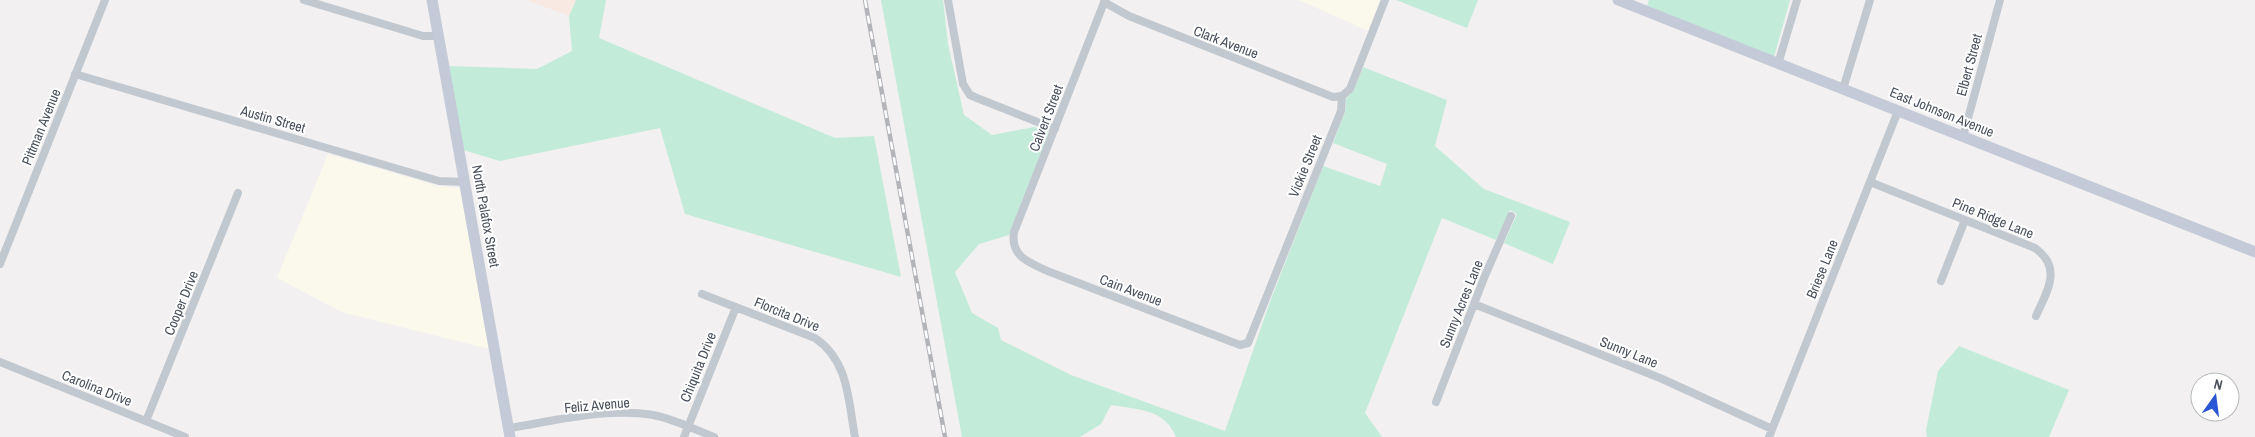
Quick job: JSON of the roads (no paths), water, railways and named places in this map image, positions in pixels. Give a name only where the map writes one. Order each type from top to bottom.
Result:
[{"type":"main road","name":"North Palafox Street","points":[[432,0],[509,432]]},
{"type":"main road","name":"East Johnson Avenue","points":[[1618,0],[2255,252]]},
{"type":"street","name":"Pittman Avenue","points":[[0,264],[105,0]]},
{"type":"street","points":[[304,0],[423,36],[438,36]]},
{"type":"street","points":[[948,0],[963,84],[966,90],[977,98],[1055,129]]},
{"type":"street","name":"Vickie Street","points":[[1248,343],[1341,111],[1342,96],[1350,89],[1385,0]]},
{"type":"street","points":[[1778,64],[1797,0]]},
{"type":"street","points":[[1843,89],[1870,0]]},
{"type":"street","name":"Elbert Street","points":[[1963,137],[2000,0]]},
{"type":"street","name":"Calvert Street","points":[[1014,245],[1014,232],[1105,1]]},
{"type":"street","name":"Clark Avenue","points":[[1105,1],[1129,16],[1211,49],[1333,97],[1342,96]]},
{"type":"street","name":"Austin Street","points":[[75,74],[439,181],[464,182]]},
{"type":"street","name":"Briese Lane","points":[[1770,433],[1898,111]]},
{"type":"street","name":"Pine Ridge Lane","points":[[1870,182],[2035,248],[2046,259],[2050,267],[2050,283],[2036,316]]},
{"type":"street","name":"Cooper Drive","points":[[146,421],[238,193]]},
{"type":"street","name":"Sunny Acres Lane","points":[[1436,402],[1511,216]]},
{"type":"street","points":[[1941,281],[1965,220]]},
{"type":"street","name":"Cain Avenue","points":[[1014,245],[1016,252],[1025,261],[1050,272],[1240,345],[1248,343]]},
{"type":"street","name":"Florcita Drive","points":[[702,294],[815,338],[833,352],[842,371],[855,437]]},
{"type":"street","name":"Sunny Lane","points":[[1474,304],[1660,378],[1770,433]]},
{"type":"street","name":"Chiquita Drive","points":[[684,437],[736,307]]},
{"type":"street","name":"Carolina Drive","points":[[0,362],[186,437]]},
{"type":"street","name":"Feliz Avenue","points":[[509,432],[615,412],[653,416],[714,437]]},
{"type":"railway","points":[[865,0],[945,437]]}]
